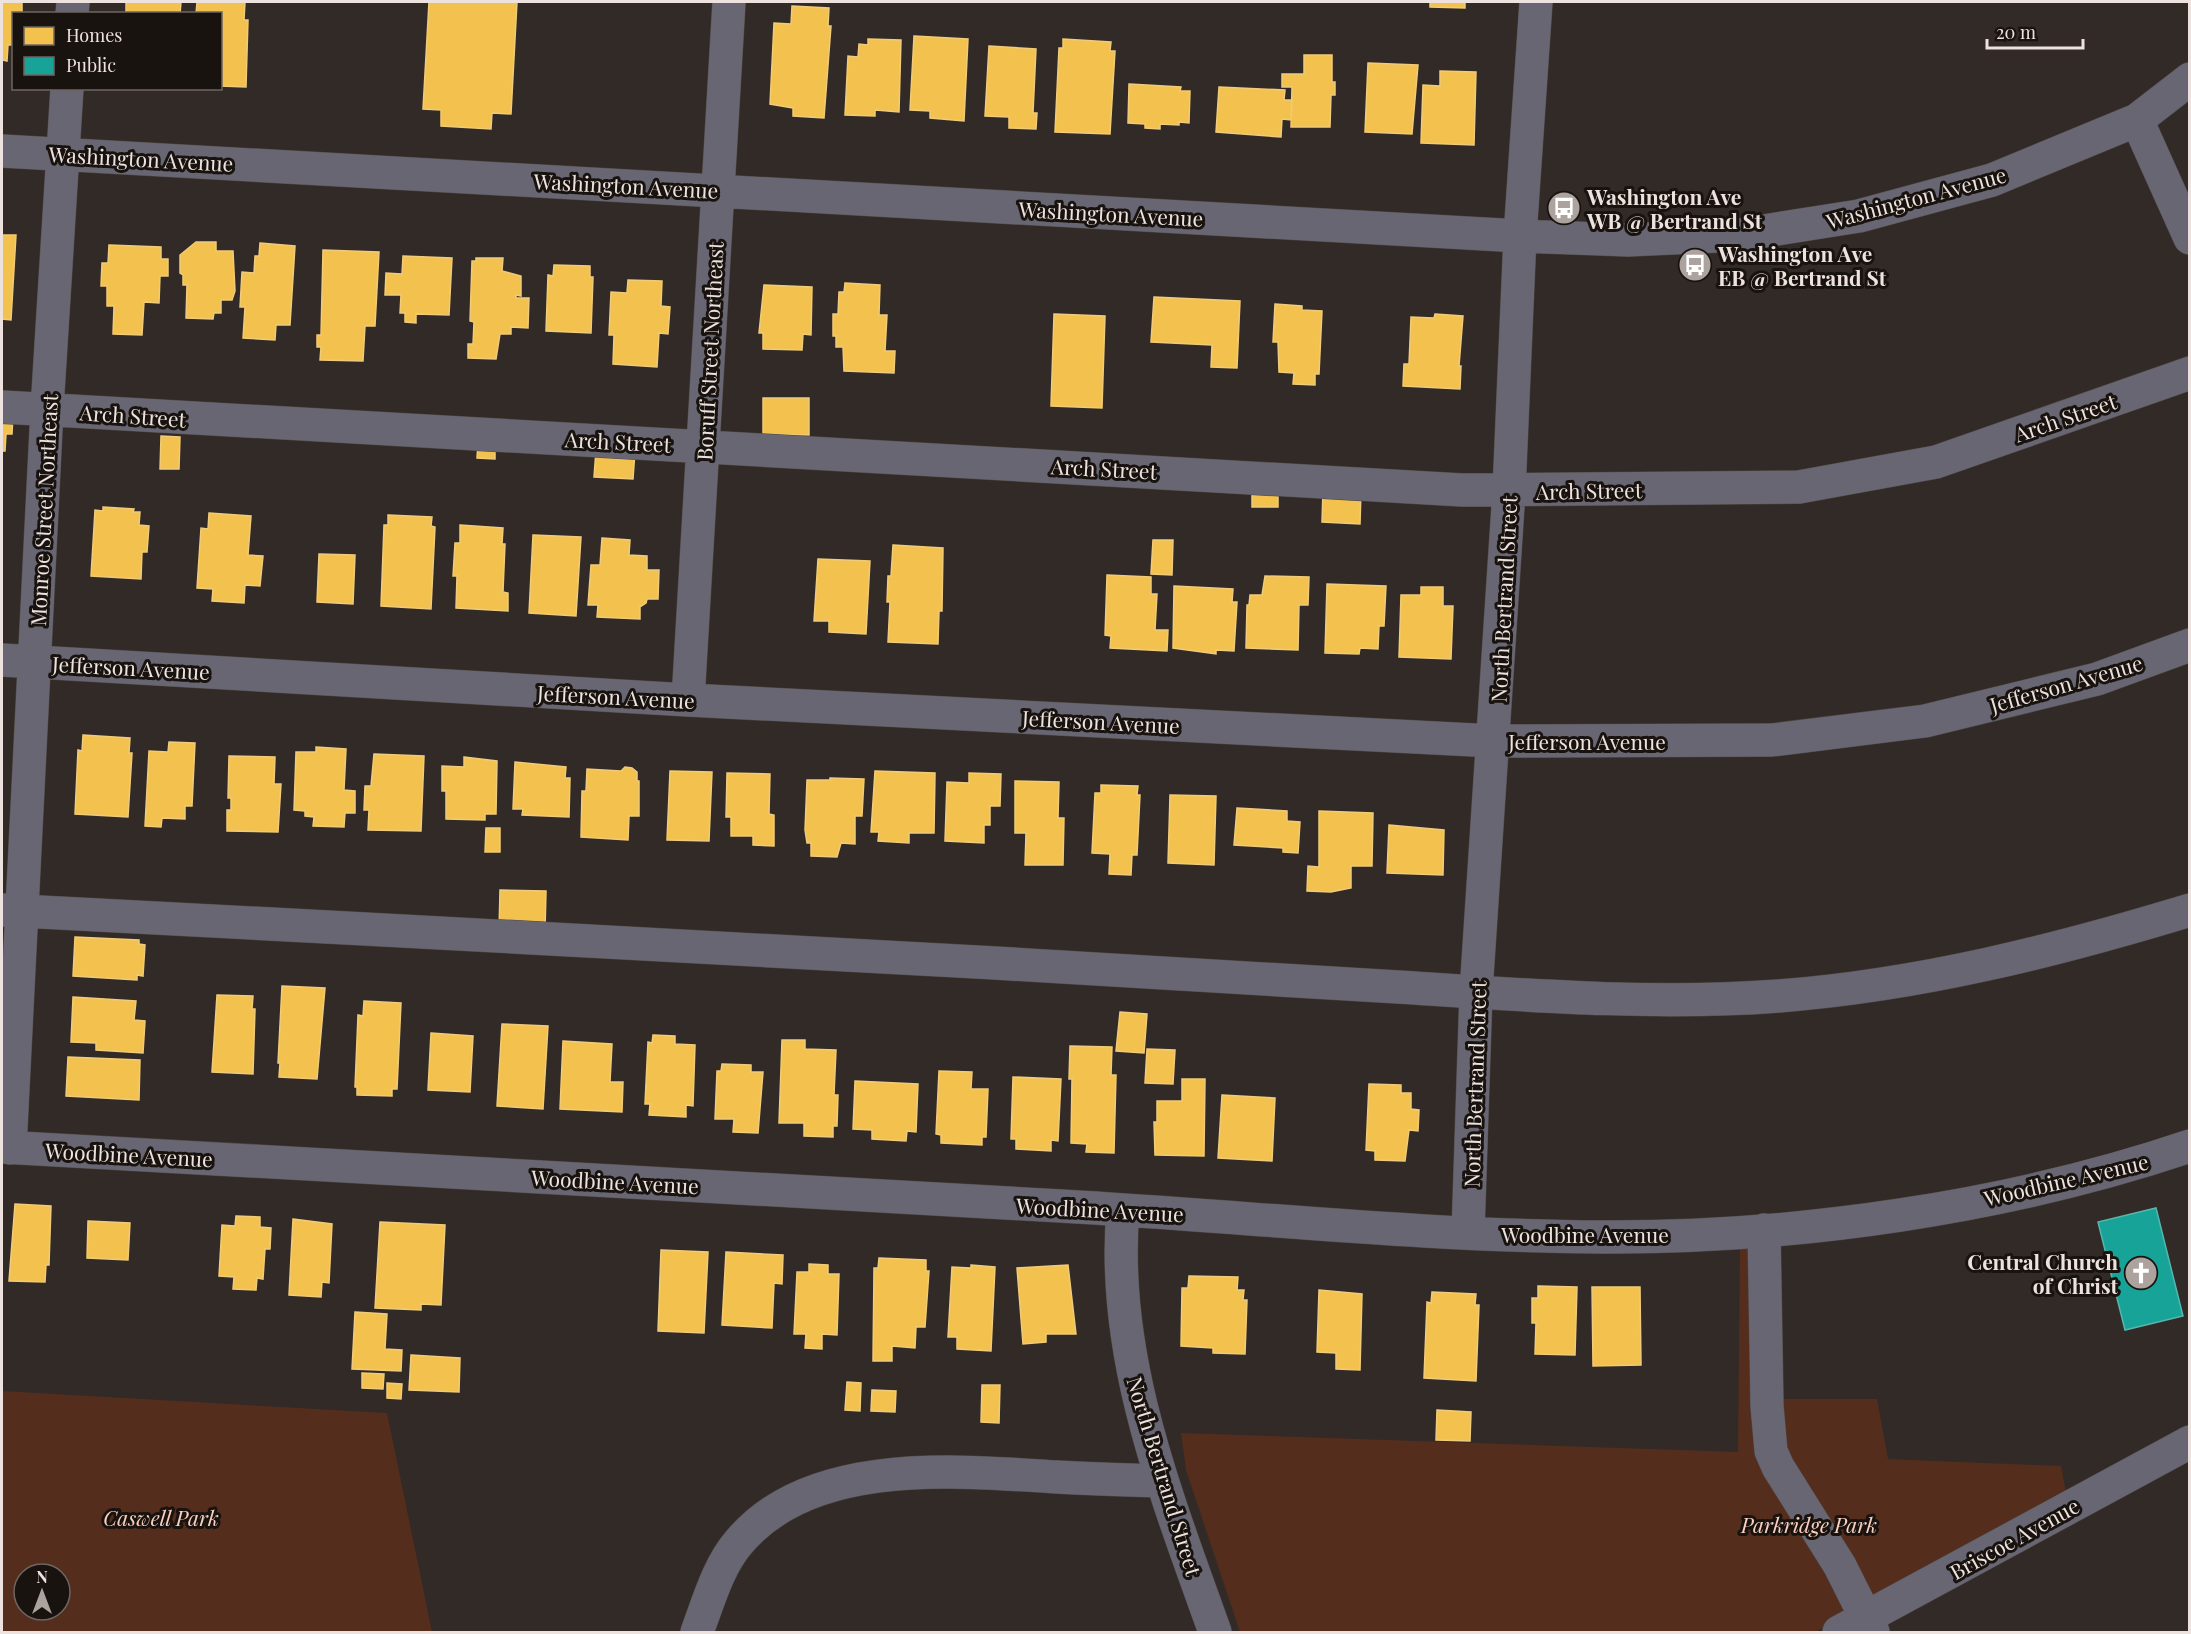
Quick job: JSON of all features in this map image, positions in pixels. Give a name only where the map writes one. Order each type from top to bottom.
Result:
[{"type":"street","name":"Boruff Street Northeast","points":[[688,700],[729,2]]},
{"type":"street","name":"North Bertrand Street","points":[[1468,1233],[1476,992],[1494,741],[1509,491],[1520,237],[1536,2]]},
{"type":"street","name":"Washington Avenue","points":[[2,151],[1520,237],[1628,240],[1739,235],[1859,216],[1992,180],[2136,120],[2190,79]]},
{"type":"street","name":"Monroe Street Northeast","points":[[6,1147],[12,910],[36,662],[46,409],[67,90]]},
{"type":"street","points":[[2136,120],[2190,238]]},
{"type":"street","name":"Arch Street","points":[[2,407],[1509,491],[1799,487],[1936,462],[2190,373]]},
{"type":"street","name":"Jefferson Avenue","points":[[2,660],[688,700],[1494,741],[1772,740],[1925,721],[2097,679],[2190,645]]},
{"type":"street","points":[[12,910],[915,958],[1476,992],[1652,999],[1775,996],[1879,986],[1970,970],[2100,938],[2190,910]]},
{"type":"street","name":"Woodbine Avenue","points":[[6,1147],[1123,1210],[1468,1233],[1606,1237],[1764,1230],[1847,1223],[1996,1197],[2133,1165],[2190,1146]]},
{"type":"street","name":"North Bertrand Street","points":[[1123,1210],[1120,1240],[1130,1361],[1162,1481],[1215,1632]]},
{"type":"street","points":[[1764,1230],[1767,1406],[1771,1451],[1778,1467],[1840,1566],[1859,1628]]},
{"type":"street","name":"Briscoe Avenue","points":[[1859,1628],[2190,1442]]},
{"type":"street","points":[[697,1632],[718,1578],[737,1544],[751,1528],[778,1508],[829,1486],[874,1476],[988,1473],[1162,1481]]},
{"type":"green space","name":"Parkridge Park","points":[[1775,1247],[1777,1399],[1877,1399],[1888,1459],[2061,1466],[2067,1498],[1930,1576],[1815,1632],[1240,1632],[1186,1470],[1181,1433],[1738,1452],[1740,1248]]},
{"type":"green space","name":"Caswell Park","points":[[2,1391],[387,1413],[432,1632],[2,1632]]},
{"type":"building: Homes","points":[[2,2],[22,2],[22,12],[12,12],[12,45],[8,45],[7,61],[2,60]]},
{"type":"building: Homes","points":[[126,2],[181,2],[180,12],[126,12]]},
{"type":"building: Homes","points":[[197,2],[245,2],[244,20],[248,20],[246,87],[222,86],[222,12],[196,12]]},
{"type":"building: Homes","points":[[429,2],[517,2],[511,114],[492,113],[491,129],[441,126],[441,110],[423,109]]},
{"type":"building: Homes","points":[[1430,2],[1465,2],[1465,8],[1430,7]]},
{"type":"building: Homes","points":[[792,6],[829,8],[828,26],[831,26],[824,118],[793,116],[793,108],[770,104],[774,23],[791,24]]},
{"type":"building: Homes","points":[[914,36],[968,39],[964,121],[930,118],[930,111],[910,110]]},
{"type":"building: Homes","points":[[868,39],[901,40],[899,112],[875,110],[875,116],[845,115],[848,56],[858,57],[859,44],[868,45]]},
{"type":"building: Homes","points":[[1063,39],[1111,42],[1110,51],[1115,51],[1110,134],[1055,132],[1059,48],[1063,48]]},
{"type":"building: Homes","points":[[989,46],[1036,49],[1033,113],[1037,113],[1036,129],[1009,128],[1009,117],[985,116]]},
{"type":"building: Homes","points":[[1304,55],[1332,55],[1332,82],[1335,82],[1335,95],[1331,95],[1330,127],[1291,127],[1292,87],[1282,87],[1282,74],[1304,74]]},
{"type":"building: Homes","points":[[1368,63],[1418,65],[1412,134],[1365,132]]},
{"type":"building: Homes","points":[[1440,71],[1476,72],[1474,145],[1421,143],[1423,85],[1440,86]]},
{"type":"building: Homes","points":[[1129,84],[1181,87],[1180,91],[1190,91],[1189,123],[1160,124],[1160,129],[1145,128],[1145,124],[1128,123]]},
{"type":"building: Homes","points":[[1219,87],[1285,90],[1284,100],[1292,100],[1291,120],[1282,119],[1281,137],[1216,132]]},
{"type":"building: Homes","points":[[2,235],[16,235],[11,320],[2,319]]},
{"type":"building: Homes","points":[[196,242],[216,242],[216,251],[233,251],[235,291],[232,300],[221,300],[221,313],[214,313],[213,319],[186,318],[187,285],[183,285],[183,275],[180,273],[180,255]]},
{"type":"building: Homes","points":[[260,243],[295,246],[290,325],[276,325],[275,340],[243,338],[245,307],[240,307],[242,272],[254,273],[255,256],[259,256]]},
{"type":"building: Homes","points":[[109,245],[161,247],[161,259],[168,259],[168,276],[160,276],[159,303],[144,302],[142,335],[113,334],[114,306],[107,306],[107,286],[101,286],[102,263],[108,263]]},
{"type":"building: Homes","points":[[323,250],[379,252],[375,326],[365,326],[363,361],[320,360],[321,347],[317,347],[317,335],[321,335]]},
{"type":"building: Homes","points":[[403,256],[452,258],[449,315],[416,314],[416,323],[405,322],[405,313],[400,313],[401,295],[385,295],[386,273],[402,274]]},
{"type":"building: Homes","points":[[476,258],[503,258],[502,271],[521,276],[521,296],[516,295],[516,298],[529,298],[528,328],[511,327],[511,334],[500,334],[496,359],[468,358],[468,344],[473,344],[474,322],[470,321],[472,261],[476,261]]},
{"type":"building: Homes","points":[[554,265],[590,266],[590,277],[593,277],[591,333],[546,331],[548,275],[553,276]]},
{"type":"building: Homes","points":[[628,280],[662,281],[661,306],[670,307],[668,334],[659,333],[657,367],[613,364],[614,335],[609,335],[611,292],[627,293]]},
{"type":"building: Homes","points":[[845,283],[880,285],[879,315],[887,315],[885,351],[895,351],[894,373],[844,371],[843,347],[836,347],[836,336],[833,336],[833,314],[838,314],[839,292],[844,292]]},
{"type":"building: Homes","points":[[764,285],[812,287],[811,335],[803,334],[802,350],[763,349],[763,333],[759,333]]},
{"type":"building: Homes","points":[[1154,297],[1240,301],[1237,368],[1211,367],[1212,345],[1151,342]]},
{"type":"building: Homes","points":[[1275,304],[1302,306],[1302,310],[1322,311],[1319,374],[1315,374],[1315,385],[1293,384],[1294,373],[1279,372],[1278,342],[1273,342]]},
{"type":"building: Homes","points":[[1054,314],[1105,316],[1102,408],[1051,406]]},
{"type":"building: Homes","points":[[1435,314],[1463,316],[1459,366],[1461,366],[1460,389],[1403,386],[1404,364],[1409,364],[1411,317],[1434,318]]},
{"type":"building: Homes","points":[[763,398],[809,398],[809,435],[763,435]]},
{"type":"building: Homes","points":[[2,414],[13,415],[12,434],[6,434],[5,451],[2,451]]},
{"type":"building: Homes","points":[[161,436],[180,437],[179,469],[160,469]]},
{"type":"building: Homes","points":[[478,443],[495,444],[495,459],[477,458]]},
{"type":"building: Homes","points":[[596,450],[635,451],[633,479],[594,477]]},
{"type":"building: Homes","points":[[1252,487],[1278,488],[1278,507],[1252,507]]},
{"type":"building: Homes","points":[[1323,490],[1361,492],[1360,524],[1322,522]]},
{"type":"building: Homes","points":[[103,507],[134,509],[133,512],[140,512],[139,525],[149,526],[147,552],[142,552],[141,579],[91,576],[95,510],[103,511]]},
{"type":"building: Homes","points":[[209,513],[251,516],[248,555],[263,556],[260,586],[245,585],[244,603],[212,601],[213,589],[197,588],[201,528],[208,529]]},
{"type":"building: Homes","points":[[388,515],[432,517],[431,526],[435,527],[431,609],[381,606],[384,525],[388,525]]},
{"type":"building: Homes","points":[[460,525],[503,528],[502,544],[505,544],[503,592],[508,593],[508,611],[456,608],[457,576],[453,576],[455,543],[460,543]]},
{"type":"building: Homes","points":[[533,535],[581,537],[576,616],[529,613]]},
{"type":"building: Homes","points":[[602,538],[630,540],[629,555],[647,556],[647,570],[659,570],[658,599],[647,599],[646,603],[640,607],[640,619],[597,617],[598,605],[588,605],[591,565],[600,565]]},
{"type":"building: Homes","points":[[1153,540],[1173,540],[1172,575],[1151,574]]},
{"type":"building: Homes","points":[[893,545],[943,548],[942,611],[939,611],[938,644],[888,642],[890,602],[887,602],[888,576],[891,576]]},
{"type":"building: Homes","points":[[319,554],[355,555],[353,604],[317,602]]},
{"type":"building: Homes","points":[[818,559],[870,561],[866,634],[829,632],[829,621],[814,621]]},
{"type":"building: Homes","points":[[1107,575],[1151,577],[1151,594],[1157,594],[1155,630],[1168,630],[1167,651],[1110,648],[1111,636],[1105,635]]},
{"type":"building: Homes","points":[[1265,576],[1309,577],[1308,605],[1299,605],[1298,650],[1246,648],[1247,605],[1249,605],[1250,595],[1262,595]]},
{"type":"building: Homes","points":[[1327,584],[1386,586],[1384,626],[1379,626],[1378,649],[1360,648],[1359,654],[1325,653]]},
{"type":"building: Homes","points":[[1174,586],[1233,589],[1232,602],[1237,602],[1234,651],[1216,650],[1216,654],[1173,648]]},
{"type":"building: Homes","points":[[1421,587],[1443,587],[1443,606],[1453,606],[1451,659],[1399,657],[1401,595],[1421,595]]},
{"type":"building: Homes","points":[[83,735],[130,738],[129,753],[132,753],[128,817],[75,814],[78,750],[82,751]]},
{"type":"building: Homes","points":[[169,742],[195,743],[192,806],[185,806],[185,819],[162,818],[161,827],[145,826],[149,751],[168,752]]},
{"type":"building: Homes","points":[[316,747],[346,749],[344,790],[355,791],[355,813],[345,813],[344,827],[313,826],[314,817],[305,816],[305,811],[294,810],[296,752],[316,752]]},
{"type":"building: Homes","points":[[374,754],[424,756],[421,831],[368,830],[369,810],[364,810],[365,786],[371,786]]},
{"type":"building: Homes","points":[[229,756],[275,757],[274,784],[281,784],[278,832],[227,831],[227,810],[231,810],[231,798],[228,798]]},
{"type":"building: Homes","points":[[464,757],[497,761],[496,814],[485,814],[485,820],[446,819],[446,791],[442,791],[442,766],[464,767]]},
{"type":"building: Homes","points":[[515,762],[566,767],[565,778],[570,778],[569,817],[522,815],[523,809],[513,809]]},
{"type":"building: Homes","points":[[625,767],[637,772],[637,781],[639,781],[639,816],[629,816],[628,840],[581,837],[582,791],[586,791],[587,769],[621,771]]},
{"type":"building: Homes","points":[[670,771],[712,772],[709,841],[667,840]]},
{"type":"building: Homes","points":[[875,771],[935,773],[934,833],[909,833],[909,843],[878,841],[879,832],[871,832]]},
{"type":"building: Homes","points":[[727,773],[770,774],[769,814],[774,815],[774,846],[753,845],[753,836],[731,836],[731,817],[726,817]]},
{"type":"building: Homes","points":[[969,773],[1001,774],[1000,806],[990,806],[990,825],[984,825],[984,843],[945,841],[947,782],[969,783]]},
{"type":"building: Homes","points":[[830,778],[864,779],[862,816],[855,816],[855,844],[841,843],[837,857],[811,856],[811,843],[807,843],[805,830],[807,780],[830,780]]},
{"type":"building: Homes","points":[[1015,781],[1059,782],[1058,818],[1064,818],[1063,865],[1025,865],[1026,833],[1015,833]]},
{"type":"building: Homes","points":[[1101,785],[1138,786],[1137,795],[1140,795],[1137,855],[1132,855],[1131,875],[1109,874],[1110,854],[1092,853],[1095,793],[1101,793]]},
{"type":"building: Homes","points":[[1170,795],[1216,796],[1214,865],[1168,863]]},
{"type":"building: Homes","points":[[1237,808],[1287,811],[1287,821],[1300,822],[1298,853],[1283,852],[1283,848],[1234,845]]},
{"type":"building: Homes","points":[[1319,811],[1373,813],[1372,866],[1351,866],[1351,888],[1331,892],[1307,891],[1308,866],[1319,867]]},
{"type":"building: Homes","points":[[1389,825],[1444,830],[1443,875],[1387,873]]},
{"type":"building: Homes","points":[[486,828],[500,828],[500,852],[485,852]]},
{"type":"building: Homes","points":[[500,890],[546,891],[545,932],[499,931]]},
{"type":"building: Homes","points":[[75,937],[139,940],[139,944],[145,945],[143,976],[137,975],[137,980],[73,976]]},
{"type":"building: Homes","points":[[282,986],[325,988],[317,1079],[279,1077]]},
{"type":"building: Homes","points":[[217,995],[253,996],[252,1009],[255,1009],[253,1074],[212,1072]]},
{"type":"building: Homes","points":[[73,997],[136,1001],[134,1020],[145,1021],[143,1053],[96,1050],[96,1043],[71,1042]]},
{"type":"building: Homes","points":[[364,1001],[401,1003],[397,1089],[392,1089],[392,1096],[357,1095],[357,1087],[355,1087],[358,1015],[363,1016]]},
{"type":"building: Homes","points":[[1120,1012],[1147,1014],[1144,1053],[1116,1051]]},
{"type":"building: Homes","points":[[502,1024],[548,1026],[543,1109],[497,1106]]},
{"type":"building: Homes","points":[[431,1033],[473,1036],[470,1092],[428,1090]]},
{"type":"building: Homes","points":[[653,1035],[675,1036],[675,1044],[695,1045],[693,1106],[686,1105],[686,1117],[649,1115],[650,1104],[645,1104],[648,1042],[652,1043]]},
{"type":"building: Homes","points":[[782,1040],[805,1040],[805,1049],[836,1050],[834,1095],[838,1095],[837,1126],[833,1126],[833,1137],[804,1136],[804,1123],[779,1123]]},
{"type":"building: Homes","points":[[563,1041],[612,1044],[610,1082],[623,1082],[622,1112],[560,1109]]},
{"type":"building: Homes","points":[[1070,1046],[1112,1047],[1111,1075],[1116,1075],[1114,1153],[1086,1152],[1087,1144],[1071,1143]]},
{"type":"building: Homes","points":[[1147,1049],[1175,1050],[1173,1084],[1145,1083]]},
{"type":"building: Homes","points":[[68,1057],[140,1060],[139,1100],[66,1096]]},
{"type":"building: Homes","points":[[722,1064],[751,1065],[751,1072],[763,1072],[758,1133],[733,1132],[734,1119],[715,1119],[717,1071],[721,1071]]},
{"type":"building: Homes","points":[[939,1071],[972,1072],[971,1089],[988,1089],[986,1137],[982,1137],[982,1145],[941,1143],[941,1135],[936,1134]]},
{"type":"building: Homes","points":[[1013,1077],[1061,1079],[1058,1141],[1051,1140],[1051,1151],[1016,1149],[1016,1139],[1011,1139]]},
{"type":"building: Homes","points":[[1182,1079],[1205,1079],[1204,1156],[1155,1155],[1154,1122],[1157,1122],[1157,1101],[1182,1101]]},
{"type":"building: Homes","points":[[855,1081],[918,1084],[916,1132],[907,1131],[906,1141],[872,1139],[872,1130],[853,1129]]},
{"type":"building: Homes","points":[[1369,1084],[1401,1085],[1401,1093],[1411,1093],[1411,1109],[1419,1110],[1418,1131],[1409,1130],[1405,1161],[1375,1160],[1375,1151],[1366,1150]]},
{"type":"building: Homes","points":[[1222,1095],[1275,1098],[1272,1161],[1218,1158]]},
{"type":"building: Homes","points":[[15,1204],[51,1206],[49,1265],[46,1265],[45,1282],[9,1281]]},
{"type":"building: Homes","points":[[236,1216],[260,1217],[260,1227],[271,1228],[270,1249],[265,1249],[263,1279],[257,1278],[256,1290],[233,1289],[234,1277],[219,1276],[222,1225],[235,1226]]},
{"type":"building: Homes","points":[[293,1219],[332,1224],[329,1283],[322,1282],[321,1297],[289,1295]]},
{"type":"building: Homes","points":[[88,1221],[130,1223],[128,1260],[87,1258]]},
{"type":"building: Homes","points":[[380,1222],[445,1225],[441,1305],[421,1304],[421,1310],[375,1308]]},
{"type":"building: Homes","points":[[661,1250],[708,1252],[704,1333],[658,1331]]},
{"type":"building: Homes","points":[[726,1252],[783,1255],[782,1284],[774,1283],[772,1328],[722,1325]]},
{"type":"building: Homes","points":[[879,1258],[926,1260],[926,1271],[929,1271],[925,1327],[916,1327],[915,1348],[892,1346],[892,1361],[873,1361],[874,1268],[878,1268]]},
{"type":"building: Homes","points":[[809,1264],[828,1265],[828,1274],[839,1274],[837,1335],[822,1334],[822,1349],[805,1348],[806,1334],[794,1334],[797,1272],[809,1272]]},
{"type":"building: Homes","points":[[971,1265],[995,1267],[991,1351],[957,1349],[957,1337],[948,1337],[952,1267],[971,1268]]},
{"type":"building: Homes","points":[[1068,1265],[1076,1334],[1046,1334],[1046,1342],[1023,1344],[1017,1268]]},
{"type":"building: Homes","points":[[1189,1276],[1238,1277],[1237,1290],[1244,1290],[1243,1300],[1247,1300],[1245,1354],[1213,1353],[1213,1348],[1181,1346],[1182,1288],[1188,1288]]},
{"type":"building: Homes","points":[[1538,1286],[1577,1287],[1575,1355],[1535,1354],[1536,1323],[1532,1323],[1532,1298],[1538,1298]]},
{"type":"building: Homes","points":[[1592,1287],[1640,1287],[1641,1365],[1593,1366]]},
{"type":"building: Homes","points":[[1319,1290],[1362,1294],[1360,1370],[1336,1369],[1336,1353],[1317,1352]]},
{"type":"building: Homes","points":[[1432,1292],[1476,1294],[1475,1305],[1479,1305],[1476,1381],[1424,1378],[1427,1302],[1431,1303]]},
{"type":"building: Homes","points":[[355,1312],[387,1314],[385,1349],[402,1350],[401,1371],[352,1369]]},
{"type":"building: Homes","points":[[411,1355],[460,1358],[459,1392],[409,1390]]},
{"type":"building: Homes","points":[[362,1373],[384,1374],[383,1389],[362,1388]]},
{"type":"building: Homes","points":[[847,1382],[861,1383],[860,1411],[845,1410]]},
{"type":"building: Homes","points":[[387,1383],[402,1384],[401,1399],[387,1398]]},
{"type":"building: Homes","points":[[982,1385],[1000,1385],[999,1423],[981,1422]]},
{"type":"building: Homes","points":[[872,1390],[896,1391],[895,1412],[871,1411]]},
{"type":"building: Homes","points":[[1437,1410],[1471,1412],[1470,1441],[1436,1440]]},
{"type":"building: Public","points":[[2156,1208],[2183,1316],[2125,1330],[2098,1222]]},
{"type":"place","name":"Washington Ave WB @ Bertrand St","points":[[1564,208]]},
{"type":"place","name":"Washington Ave EB @ Bertrand St","points":[[1695,265]]},
{"type":"place","name":"Central Church of Christ","points":[[2141,1273]]}]
